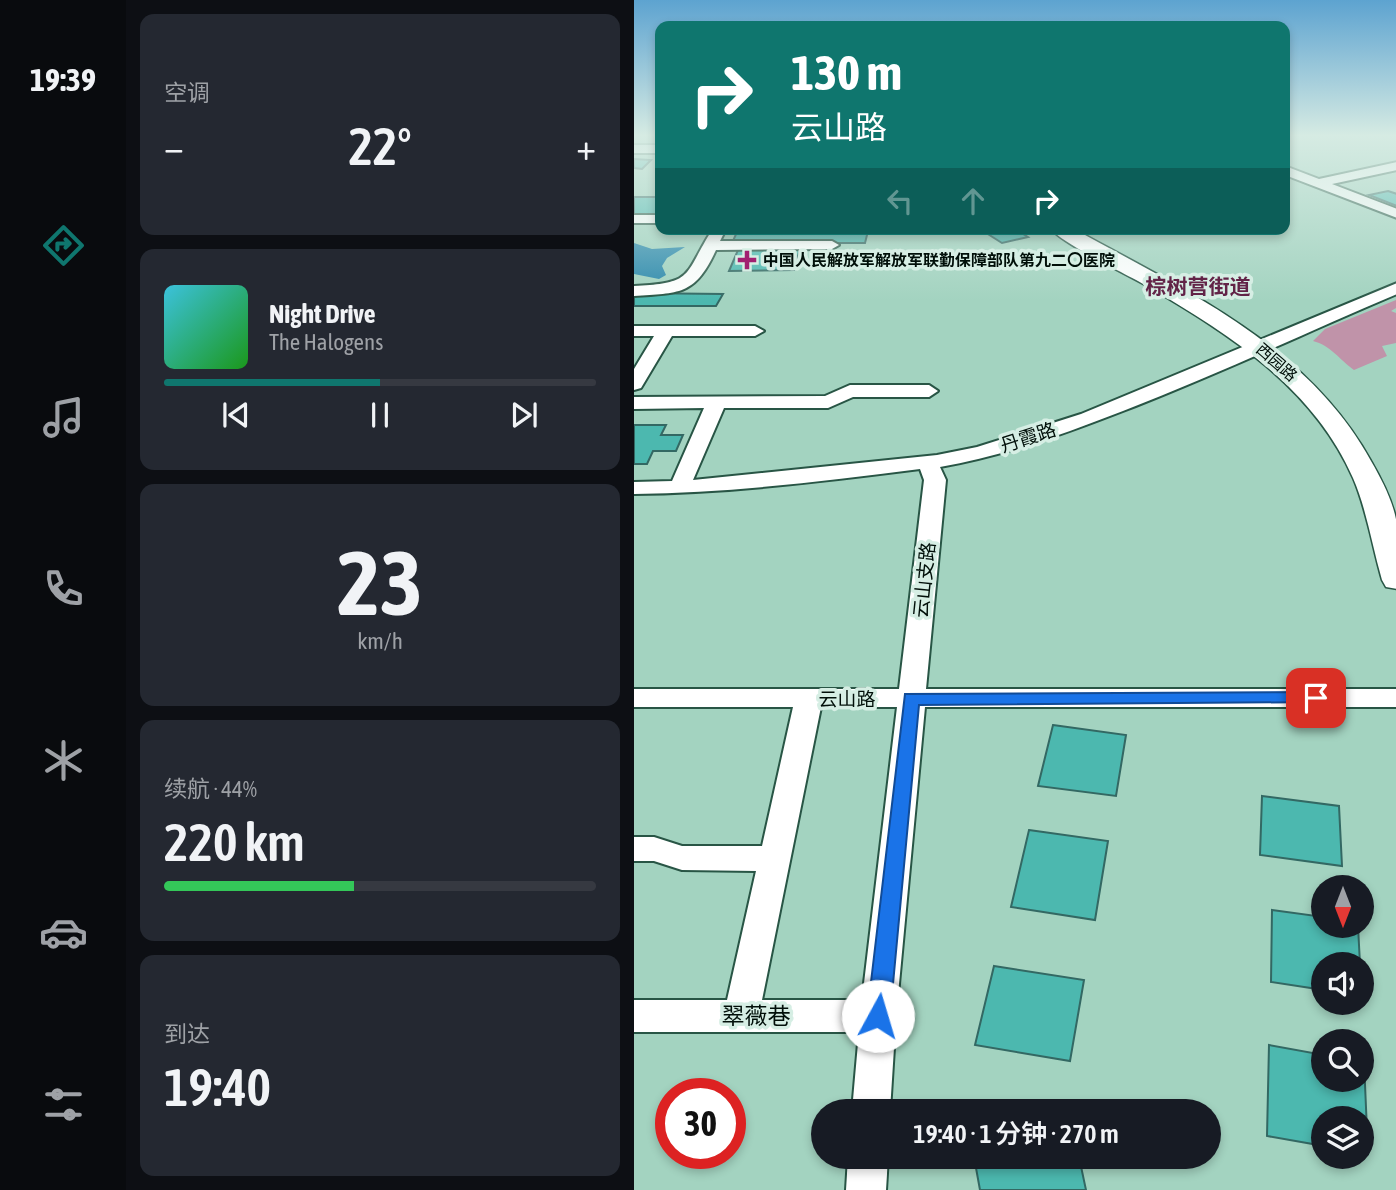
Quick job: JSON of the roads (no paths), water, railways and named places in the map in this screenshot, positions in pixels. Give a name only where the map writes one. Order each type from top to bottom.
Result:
[{"type":"main road","name":"西园路","points":[[1071,235],[1263,344],[1325,409],[1354,452],[1367,479],[1396,580]]},
{"type":"main road","name":"西园路","points":[[1081,235],[1263,344],[1315,385],[1353,428],[1381,479],[1395,515]]},
{"type":"street","points":[[1335,190],[1396,214]]},
{"type":"street","points":[[634,219],[655,219]]},
{"type":"street","points":[[634,291],[677,289],[694,280],[716,235]]},
{"type":"street","points":[[710,246],[832,245]]},
{"type":"street","name":"丹霞路","points":[[634,488],[754,483],[929,462],[979,453],[1031,438],[1154,391],[1396,288]]},
{"type":"street","points":[[634,331],[755,331]]},
{"type":"street","points":[[634,384],[666,331]]},
{"type":"street","points":[[634,403],[828,402],[850,391],[929,391]]},
{"type":"street","points":[[679,488],[717,402]]},
{"type":"street","name":"云山支路","points":[[872,1099],[878,1016],[935,480],[929,462]]},
{"type":"street","name":"云山路","points":[[634,699],[1396,698]]},
{"type":"street","points":[[741,1016],[809,699]]},
{"type":"street","points":[[634,849],[654,849],[682,858],[774,859]]},
{"type":"street","name":"翠薇巷","points":[[634,1016],[878,1016]]},
{"type":"street","points":[[866,1190],[867,1169]]},
{"type":"water","points":[[634,243],[652,249],[685,247],[667,258],[662,266],[666,275],[659,279],[634,274]]},
{"type":"place","name":"中国人民解放军解放军联勤保障部队第九二〇医院","points":[[747,260]]},
{"type":"district","name":"棕树营街道","points":[[1198,286]]}]
